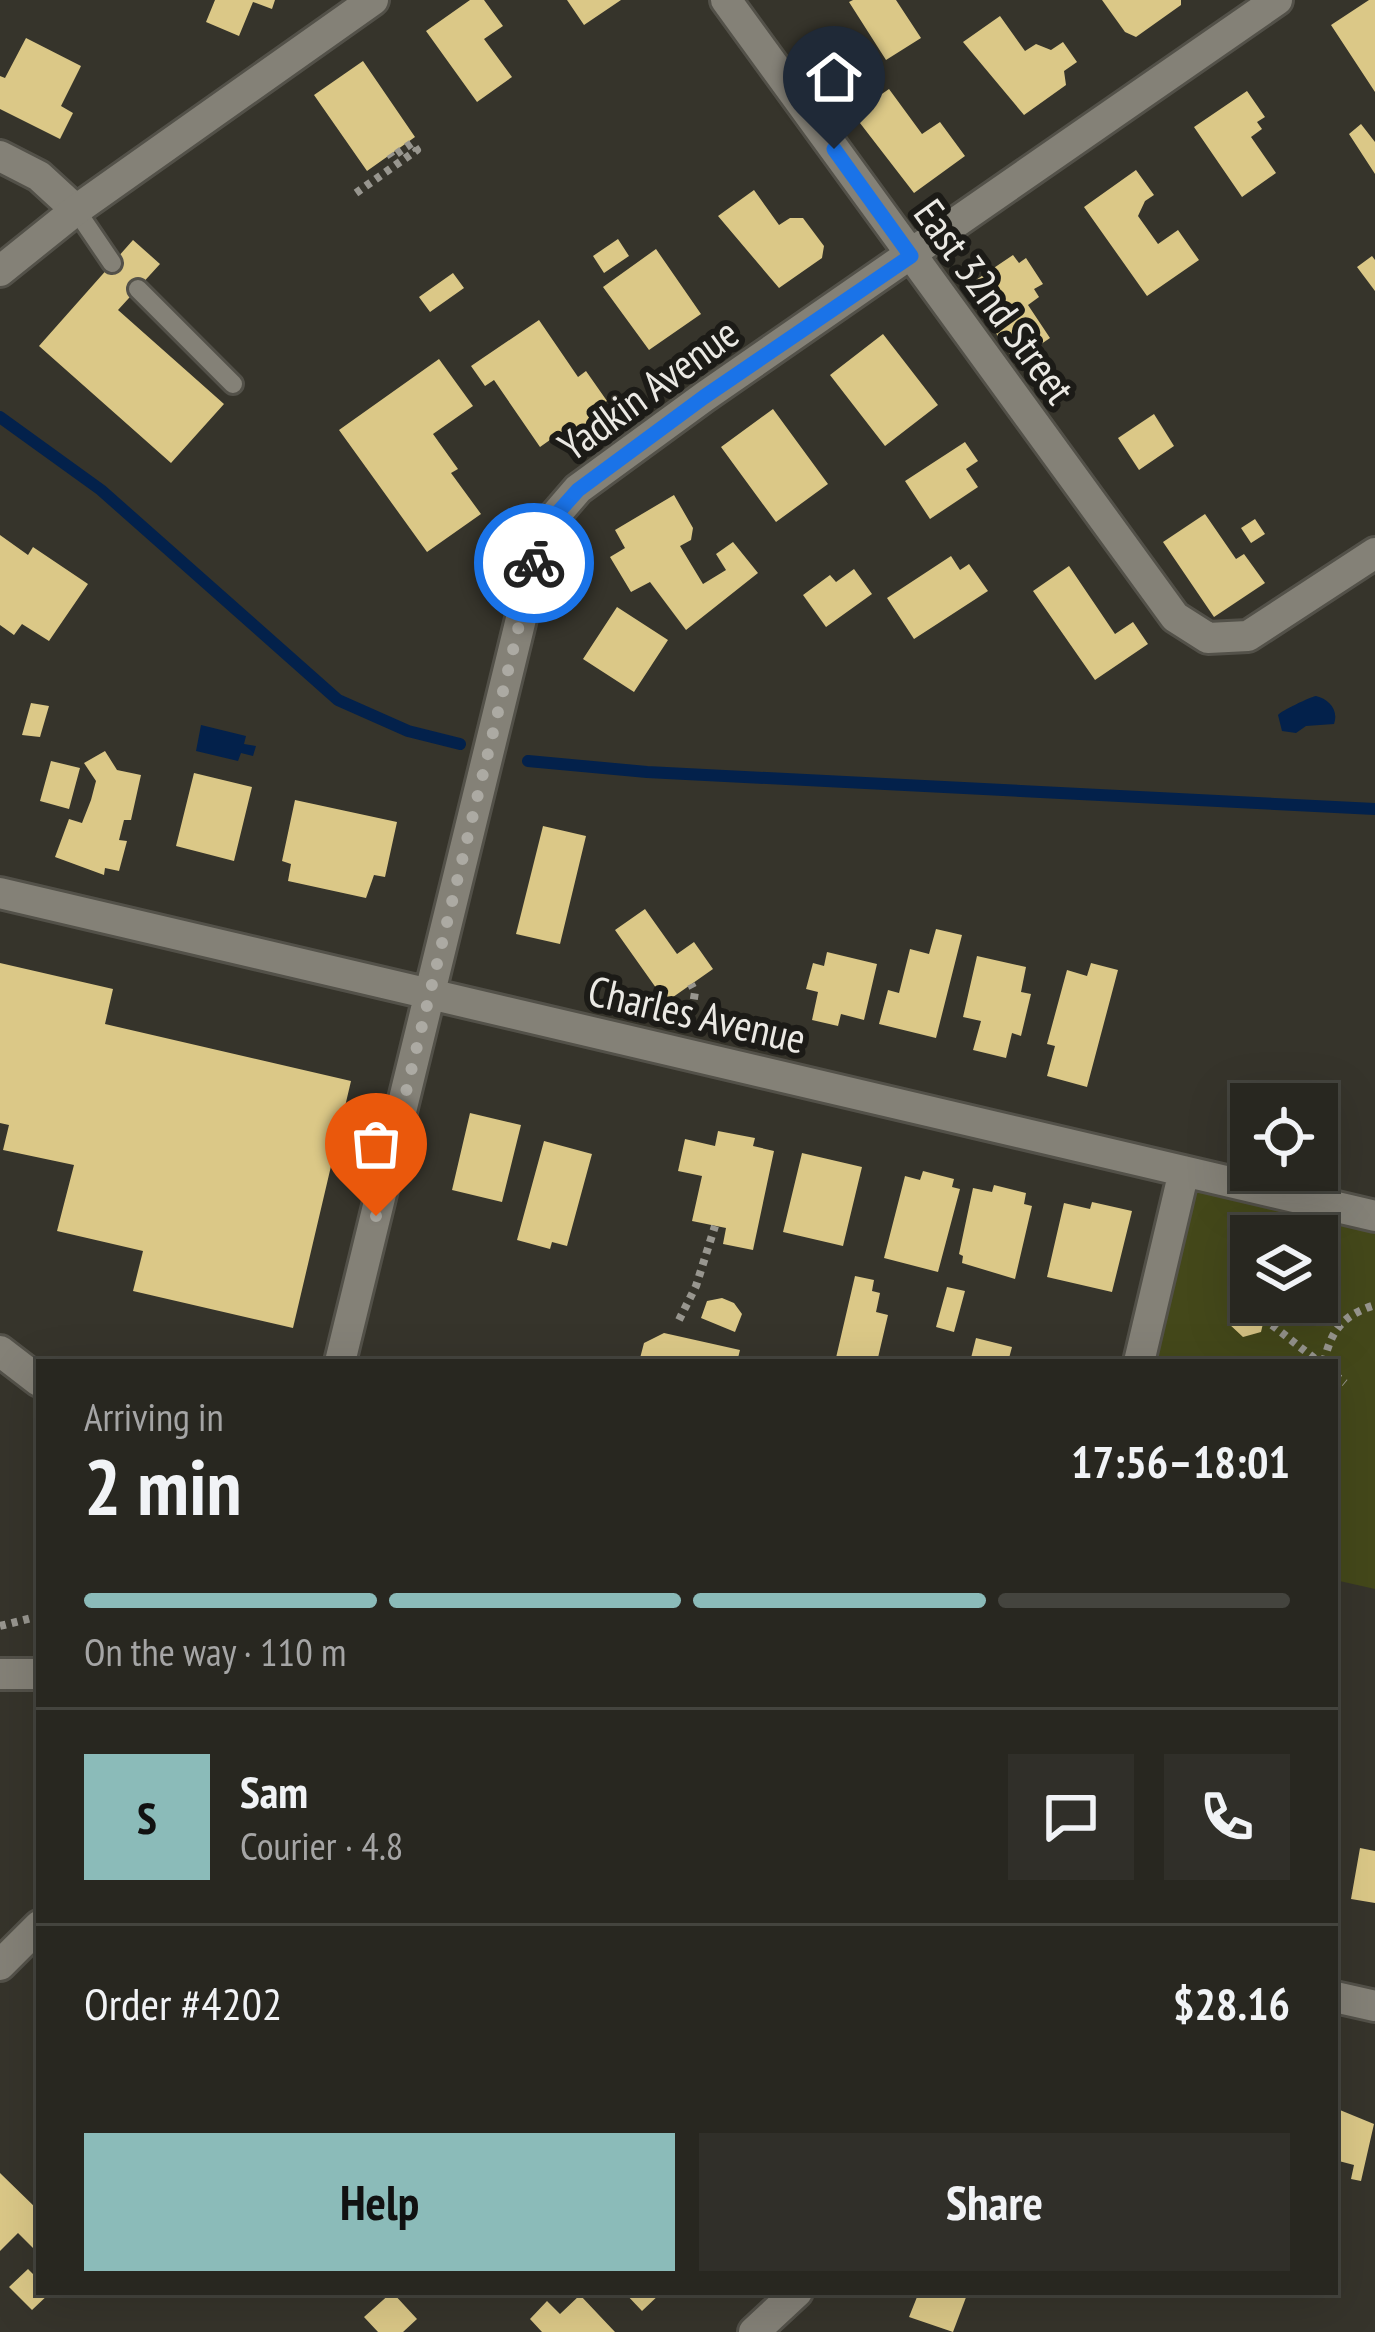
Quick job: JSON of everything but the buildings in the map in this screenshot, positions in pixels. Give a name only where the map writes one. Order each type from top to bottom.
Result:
[{"type":"street","points":[[0,272],[76,210],[373,0]]},
{"type":"street","name":"East 32nd Street","points":[[727,0],[1175,617],[1208,638],[1248,636],[1375,554]]},
{"type":"street","name":"Yadkin Avenue","points":[[341,1359],[537,553],[553,518],[578,490],[660,428],[1277,0]]},
{"type":"street","points":[[0,156],[39,176],[76,210]]},
{"type":"street","name":"Charles Avenue","points":[[0,893],[1375,1216]]},
{"type":"street","points":[[1139,1359],[1184,1171]]},
{"type":"street","points":[[0,1351],[36,1379]]},
{"type":"street","points":[[0,1674],[36,1673]]},
{"type":"street","points":[[0,1965],[36,1930]]},
{"type":"street","points":[[1338,1998],[1375,2006]]},
{"type":"street","points":[[754,2332],[793,2295]]},
{"type":"lane","points":[[76,210],[112,263]]},
{"type":"lane","points":[[138,289],[232,384]]},
{"type":"path","points":[[356,194],[417,150],[412,143],[390,154]]},
{"type":"path","points":[[689,1024],[695,992],[691,984]]},
{"type":"path","points":[[679,1320],[696,1286],[715,1226]]},
{"type":"path","points":[[1323,1359],[1333,1332],[1344,1319],[1375,1304]]},
{"type":"path","points":[[1272,1325],[1318,1359]]},
{"type":"path","points":[[1338,1377],[1345,1383]]},
{"type":"path","points":[[0,1626],[36,1617]]},
{"type":"green space","points":[[1188,1178],[1375,1223],[1375,1589],[1338,1581],[1338,1359],[1144,1359]]},
{"type":"water","points":[[1316,696],[1332,706],[1334,724],[1306,726],[1296,733],[1282,731],[1278,715]]},
{"type":"water","points":[[201,725],[246,736],[244,744],[256,746],[253,756],[241,753],[238,761],[196,751]]},
{"type":"waterway","points":[[0,417],[101,490],[338,700],[408,731],[460,744]]},
{"type":"waterway","points":[[528,761],[647,772],[1375,809]]},
{"type":"way so far","points":[[376,1216],[534,563]]},
{"type":"route","points":[[534,563],[553,518],[578,490],[704,397],[911,256],[834,149]]}]
